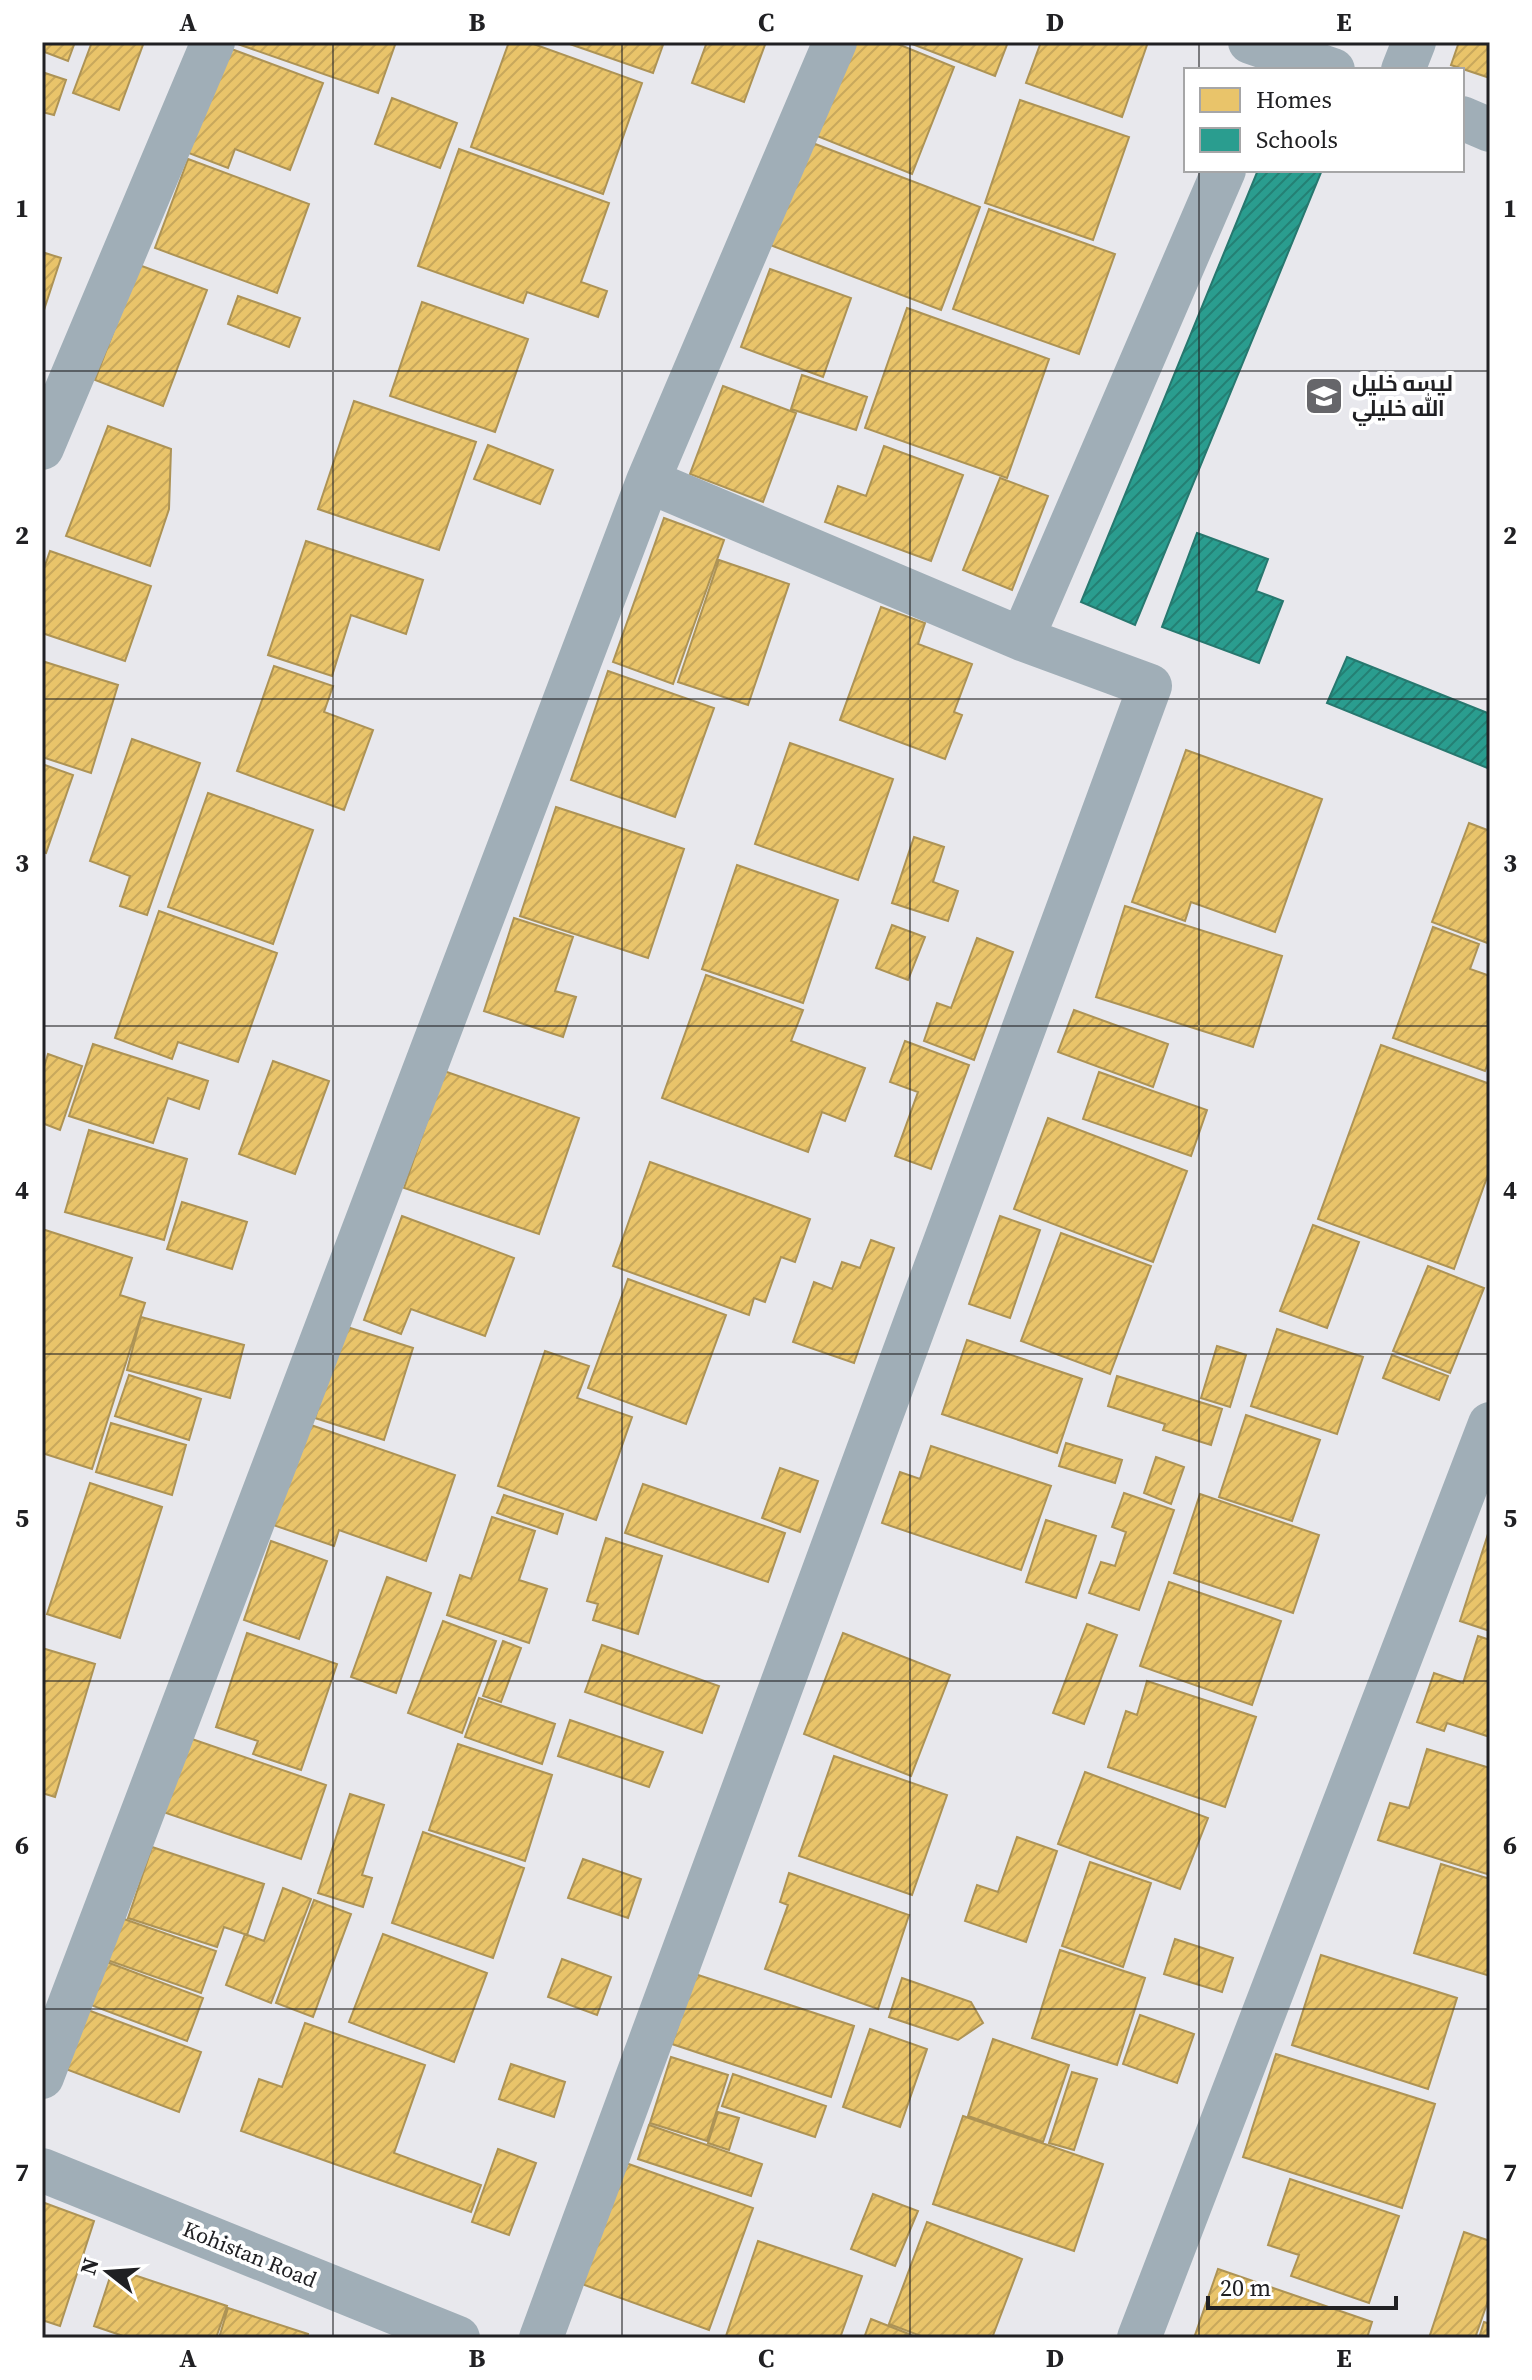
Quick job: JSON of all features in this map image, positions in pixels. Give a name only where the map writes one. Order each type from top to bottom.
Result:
[{"type":"street","points":[[42,448],[213,42]]},
{"type":"street","points":[[42,2077],[648,481],[835,42]]},
{"type":"street","points":[[1404,68],[1414,42]]},
{"type":"street","points":[[1264,55],[1324,68]]},
{"type":"street","points":[[1464,119],[1490,130]]},
{"type":"street","points":[[1022,639],[1223,172]]},
{"type":"street","points":[[541,2338],[1150,686],[1022,639],[648,481]]},
{"type":"street","points":[[1139,2338],[1490,1424]]},
{"type":"street","name":"Kohistan Road","points":[[42,2170],[458,2338]]},
{"type":"building: Homes","points":[[42,42],[75,42],[68,61],[42,51]]},
{"type":"building: Homes","points":[[92,42],[144,42],[119,110],[73,93]]},
{"type":"building: Homes","points":[[232,42],[396,42],[378,93]]},
{"type":"building: Homes","points":[[509,42],[528,42],[642,83],[603,194],[471,147]]},
{"type":"building: Homes","points":[[564,42],[664,42],[653,73]]},
{"type":"building: Homes","points":[[707,42],[766,42],[744,102],[692,83]]},
{"type":"building: Homes","points":[[849,42],[893,42],[954,67],[912,174],[812,134]]},
{"type":"building: Homes","points":[[907,42],[1008,42],[995,76]]},
{"type":"building: Homes","points":[[1041,42],[1148,42],[1122,117],[1026,83]]},
{"type":"building: Homes","points":[[1459,42],[1490,42],[1490,78],[1451,65]]},
{"type":"building: Homes","points":[[226,47],[323,83],[290,170],[235,149],[228,168],[186,152]]},
{"type":"building: Homes","points":[[42,72],[66,80],[54,115],[42,112]]},
{"type":"building: Homes","points":[[392,98],[457,123],[440,168],[375,144]]},
{"type":"building: Homes","points":[[1020,100],[1129,137],[1093,240],[985,203]]},
{"type":"building: Homes","points":[[810,142],[980,207],[941,310],[770,245]]},
{"type":"building: Homes","points":[[459,149],[609,203],[581,282],[607,291],[598,317],[527,292],[523,303],[418,266]]},
{"type":"building: Homes","points":[[188,159],[309,204],[277,293],[155,248]]},
{"type":"building: Homes","points":[[989,209],[1115,254],[1079,354],[953,309]]},
{"type":"building: Homes","points":[[42,252],[61,258],[42,316]]},
{"type":"building: Homes","points":[[139,265],[207,290],[163,406],[95,380]]},
{"type":"building: Homes","points":[[770,269],[851,298],[823,377],[741,347]]},
{"type":"building: Homes","points":[[238,296],[300,318],[289,347],[228,324]]},
{"type":"building: Homes","points":[[422,302],[528,339],[495,432],[390,396]]},
{"type":"building: Homes","points":[[907,308],[1049,359],[1007,478],[865,428]]},
{"type":"building: Homes","points":[[802,375],[867,397],[856,430],[791,409]]},
{"type":"building: Homes","points":[[723,386],[796,413],[763,502],[690,474]]},
{"type":"building: Homes","points":[[354,401],[476,442],[439,550],[318,509]]},
{"type":"building: Homes","points":[[108,426],[171,449],[169,509],[150,566],[66,536]]},
{"type":"building: Homes","points":[[488,445],[553,470],[540,504],[474,479]]},
{"type":"building: Homes","points":[[884,446],[963,475],[931,561],[825,522],[838,486],[866,496]]},
{"type":"building: Homes","points":[[1000,478],[1048,496],[1012,590],[963,570]]},
{"type":"building: Homes","points":[[664,518],[724,540],[673,684],[613,662]]},
{"type":"building: Homes","points":[[306,541],[423,580],[406,634],[351,615],[332,676],[268,655]]},
{"type":"building: Homes","points":[[50,551],[151,586],[125,661],[42,633],[42,574]]},
{"type":"building: Homes","points":[[719,560],[789,584],[748,705],[678,682]]},
{"type":"building: Homes","points":[[881,607],[925,623],[918,644],[972,664],[954,712],[962,715],[945,759],[840,720]]},
{"type":"building: Homes","points":[[42,661],[118,685],[91,773],[42,757]]},
{"type":"building: Homes","points":[[274,666],[333,686],[324,712],[373,730],[344,810],[237,771]]},
{"type":"building: Homes","points":[[608,671],[714,708],[675,817],[571,780]]},
{"type":"building: Homes","points":[[132,739],[200,763],[147,915],[120,906],[130,876],[90,861]]},
{"type":"building: Homes","points":[[790,743],[893,779],[858,880],[755,844]]},
{"type":"building: Homes","points":[[1186,750],[1322,799],[1275,932],[1191,902],[1185,921],[1132,902]]},
{"type":"building: Homes","points":[[42,764],[73,775],[46,853],[42,852]]},
{"type":"building: Homes","points":[[208,793],[313,830],[273,944],[168,907]]},
{"type":"building: Homes","points":[[556,807],[684,849],[648,958],[520,916]]},
{"type":"building: Homes","points":[[1469,823],[1490,831],[1490,944],[1432,922]]},
{"type":"building: Homes","points":[[914,837],[944,847],[933,882],[958,891],[948,921],[892,903]]},
{"type":"building: Homes","points":[[737,865],[838,900],[803,1003],[702,969]]},
{"type":"building: Homes","points":[[1125,906],[1282,956],[1253,1047],[1096,997]]},
{"type":"building: Homes","points":[[159,911],[277,953],[238,1062],[178,1042],[172,1059],[115,1038]]},
{"type":"building: Homes","points":[[514,918],[573,937],[555,991],[576,997],[563,1037],[484,1011]]},
{"type":"building: Homes","points":[[892,925],[925,937],[908,980],[876,968]]},
{"type":"building: Homes","points":[[1433,927],[1479,944],[1470,969],[1490,976],[1490,1058],[1485,1071],[1393,1038]]},
{"type":"building: Homes","points":[[977,938],[1013,952],[974,1060],[924,1041],[937,1003],[951,1008]]},
{"type":"building: Homes","points":[[706,975],[803,1010],[791,1041],[865,1068],[845,1121],[822,1112],[808,1152],[662,1098]]},
{"type":"building: Homes","points":[[1074,1010],[1168,1044],[1153,1087],[1058,1052]]},
{"type":"building: Homes","points":[[905,1041],[969,1065],[931,1169],[895,1156],[918,1092],[890,1082]]},
{"type":"building: Homes","points":[[93,1044],[208,1081],[199,1109],[168,1098],[153,1143],[69,1116]]},
{"type":"building: Homes","points":[[1381,1045],[1490,1084],[1490,1169],[1454,1269],[1318,1219]]},
{"type":"building: Homes","points":[[48,1054],[82,1066],[60,1130],[42,1123],[42,1073]]},
{"type":"building: Homes","points":[[273,1061],[329,1081],[295,1174],[239,1154]]},
{"type":"building: Homes","points":[[444,1071],[579,1118],[539,1234],[404,1188]]},
{"type":"building: Homes","points":[[1099,1072],[1207,1110],[1191,1156],[1083,1119]]},
{"type":"building: Homes","points":[[1048,1118],[1187,1171],[1153,1262],[1014,1209]]},
{"type":"building: Homes","points":[[89,1130],[187,1159],[164,1240],[65,1212]]},
{"type":"building: Homes","points":[[650,1162],[810,1219],[795,1262],[781,1257],[765,1302],[754,1298],[749,1315],[613,1266]]},
{"type":"building: Homes","points":[[182,1202],[247,1222],[232,1269],[167,1249]]},
{"type":"building: Homes","points":[[402,1216],[514,1258],[485,1336],[411,1309],[401,1334],[364,1320]]},
{"type":"building: Homes","points":[[1000,1216],[1040,1230],[1010,1318],[969,1304]]},
{"type":"building: Homes","points":[[1313,1225],[1359,1242],[1327,1328],[1280,1311]]},
{"type":"building: Homes","points":[[42,1229],[132,1258],[120,1295],[145,1303],[92,1469],[42,1453]]},
{"type":"building: Homes","points":[[1061,1233],[1151,1266],[1110,1374],[1021,1341]]},
{"type":"building: Homes","points":[[871,1240],[894,1248],[854,1363],[793,1342],[814,1282],[832,1289],[842,1262],[860,1268]]},
{"type":"building: Homes","points":[[1428,1266],[1484,1288],[1450,1373],[1393,1351]]},
{"type":"building: Homes","points":[[628,1279],[726,1315],[686,1424],[588,1388]]},
{"type":"building: Homes","points":[[141,1317],[244,1345],[230,1398],[127,1370]]},
{"type":"building: Homes","points":[[344,1326],[413,1348],[384,1440],[315,1418]]},
{"type":"building: Homes","points":[[1277,1329],[1363,1357],[1337,1434],[1251,1406]]},
{"type":"building: Homes","points":[[967,1340],[1082,1379],[1057,1453],[942,1414]]},
{"type":"building: Homes","points":[[1217,1346],[1246,1355],[1230,1407],[1201,1398]]},
{"type":"building: Homes","points":[[545,1351],[589,1366],[577,1398],[632,1417],[596,1520],[498,1486]]},
{"type":"building: Homes","points":[[1392,1355],[1448,1376],[1439,1400],[1383,1378]]},
{"type":"building: Homes","points":[[129,1375],[201,1399],[189,1440],[115,1416]]},
{"type":"building: Homes","points":[[1117,1376],[1222,1409],[1211,1445],[1163,1430],[1165,1424],[1108,1406]]},
{"type":"building: Homes","points":[[1246,1415],[1320,1440],[1292,1521],[1219,1497]]},
{"type":"building: Homes","points":[[111,1423],[186,1445],[172,1495],[96,1472]]},
{"type":"building: Homes","points":[[308,1424],[455,1475],[426,1561],[339,1530],[334,1546],[273,1525]]},
{"type":"building: Homes","points":[[1066,1443],[1122,1460],[1115,1483],[1059,1466]]},
{"type":"building: Homes","points":[[931,1446],[1051,1486],[1021,1570],[882,1523],[900,1472],[920,1479]]},
{"type":"building: Homes","points":[[1156,1457],[1184,1467],[1171,1504],[1144,1493]]},
{"type":"building: Homes","points":[[780,1468],[818,1481],[800,1532],[762,1518]]},
{"type":"building: Homes","points":[[90,1483],[162,1507],[120,1638],[47,1614]]},
{"type":"building: Homes","points":[[643,1484],[785,1533],[768,1582],[625,1533]]},
{"type":"building: Homes","points":[[1124,1493],[1174,1510],[1139,1610],[1089,1593],[1101,1562],[1115,1566],[1126,1532],[1112,1527]]},
{"type":"building: Homes","points":[[1200,1494],[1319,1535],[1293,1613],[1174,1573]]},
{"type":"building: Homes","points":[[504,1495],[563,1514],[557,1534],[497,1513]]},
{"type":"building: Homes","points":[[492,1517],[535,1531],[519,1580],[547,1589],[529,1643],[447,1615],[460,1575],[471,1579]]},
{"type":"building: Homes","points":[[1046,1520],[1096,1536],[1076,1598],[1026,1582]]},
{"type":"building: Homes","points":[[1490,1534],[1490,1631],[1460,1621]]},
{"type":"building: Homes","points":[[606,1538],[662,1556],[638,1634],[593,1620],[598,1604],[587,1601]]},
{"type":"building: Homes","points":[[271,1541],[327,1561],[299,1639],[244,1620]]},
{"type":"building: Homes","points":[[387,1577],[431,1593],[396,1693],[351,1677]]},
{"type":"building: Homes","points":[[1169,1582],[1281,1621],[1252,1705],[1140,1666]]},
{"type":"building: Homes","points":[[443,1621],[496,1641],[462,1733],[408,1713]]},
{"type":"building: Homes","points":[[1087,1624],[1117,1635],[1084,1724],[1053,1713]]},
{"type":"building: Homes","points":[[247,1633],[337,1664],[301,1770],[253,1754],[258,1741],[216,1727]]},
{"type":"building: Homes","points":[[843,1633],[950,1675],[911,1776],[804,1734]]},
{"type":"building: Homes","points":[[1478,1636],[1490,1640],[1490,1737],[1447,1723],[1444,1731],[1417,1722],[1434,1673],[1463,1683]]},
{"type":"building: Homes","points":[[503,1641],[521,1648],[501,1702],[483,1696]]},
{"type":"building: Homes","points":[[602,1645],[719,1686],[702,1733],[585,1692]]},
{"type":"building: Homes","points":[[42,1648],[95,1664],[55,1797],[42,1793]]},
{"type":"building: Homes","points":[[1147,1681],[1256,1717],[1225,1807],[1108,1767],[1126,1711],[1137,1715]]},
{"type":"building: Homes","points":[[479,1698],[555,1724],[542,1764],[465,1737]]},
{"type":"building: Homes","points":[[570,1720],[663,1752],[649,1787],[558,1756]]},
{"type":"building: Homes","points":[[186,1737],[326,1785],[301,1859],[160,1811]]},
{"type":"building: Homes","points":[[458,1744],[552,1775],[525,1861],[429,1830]]},
{"type":"building: Homes","points":[[1427,1749],[1490,1768],[1490,1875],[1378,1840],[1390,1803],[1409,1808]]},
{"type":"building: Homes","points":[[834,1756],[947,1795],[912,1895],[799,1856]]},
{"type":"building: Homes","points":[[1085,1772],[1208,1818],[1180,1889],[1058,1844]]},
{"type":"building: Homes","points":[[350,1794],[384,1805],[362,1875],[372,1878],[363,1907],[318,1893]]},
{"type":"building: Homes","points":[[423,1832],[524,1868],[493,1958],[392,1923]]},
{"type":"building: Homes","points":[[1017,1837],[1057,1851],[1026,1942],[965,1921],[977,1885],[998,1892]]},
{"type":"building: Homes","points":[[152,1847],[264,1884],[247,1935],[224,1927],[217,1947],[128,1918]]},
{"type":"building: Homes","points":[[583,1859],[641,1879],[628,1918],[568,1898]]},
{"type":"building: Homes","points":[[1090,1862],[1151,1883],[1123,1967],[1062,1946]]},
{"type":"building: Homes","points":[[1441,1864],[1490,1879],[1490,1976],[1414,1953]]},
{"type":"building: Homes","points":[[789,1873],[909,1915],[878,2009],[765,1969],[788,1905],[780,1902]]},
{"type":"building: Homes","points":[[283,1888],[311,1899],[271,2003],[226,1985],[245,1934],[264,1941]]},
{"type":"building: Homes","points":[[314,1900],[351,1914],[313,2017],[276,2003]]},
{"type":"building: Homes","points":[[121,1918],[216,1951],[201,1993],[107,1960]]},
{"type":"building: Homes","points":[[383,1934],[487,1973],[454,2062],[349,2022]]},
{"type":"building: Homes","points":[[1175,1939],[1233,1958],[1222,1992],[1164,1974]]},
{"type":"building: Homes","points":[[1060,1950],[1145,1978],[1117,2065],[1032,2038]]},
{"type":"building: Homes","points":[[1321,1955],[1457,1998],[1428,2089],[1292,2045]]},
{"type":"building: Homes","points":[[562,1959],[611,1977],[597,2015],[548,1997]]},
{"type":"building: Homes","points":[[104,1961],[203,1998],[187,2041],[88,2004]]},
{"type":"building: Homes","points":[[695,1974],[854,2026],[831,2097],[672,2044]]},
{"type":"building: Homes","points":[[902,1978],[971,2002],[983,2023],[958,2040],[889,2017]]},
{"type":"building: Homes","points":[[85,2009],[201,2052],[179,2112],[63,2068]]},
{"type":"building: Homes","points":[[1140,2015],[1194,2034],[1177,2083],[1123,2064]]},
{"type":"building: Homes","points":[[305,2023],[425,2065],[394,2153],[481,2185],[471,2212],[241,2131],[259,2079],[282,2087]]},
{"type":"building: Homes","points":[[870,2029],[927,2049],[900,2127],[843,2107]]},
{"type":"building: Homes","points":[[993,2039],[1069,2065],[1043,2142],[968,2116]]},
{"type":"building: Homes","points":[[1276,2054],[1435,2104],[1402,2208],[1243,2157]]},
{"type":"building: Homes","points":[[671,2057],[728,2075],[707,2141],[650,2123]]},
{"type":"building: Homes","points":[[511,2064],[565,2082],[554,2117],[499,2099]]},
{"type":"building: Homes","points":[[1072,2072],[1097,2079],[1074,2150],[1049,2143]]},
{"type":"building: Homes","points":[[733,2074],[826,2106],[815,2137],[722,2106]]},
{"type":"building: Homes","points":[[718,2112],[739,2118],[729,2150],[708,2143]]},
{"type":"building: Homes","points":[[963,2116],[1103,2164],[1074,2251],[933,2204]]},
{"type":"building: Homes","points":[[649,2125],[762,2164],[751,2196],[638,2159]]},
{"type":"building: Homes","points":[[498,2149],[536,2163],[509,2235],[472,2222]]},
{"type":"building: Homes","points":[[623,2162],[753,2208],[709,2330],[579,2283]]},
{"type":"building: Homes","points":[[1290,2179],[1399,2216],[1369,2303],[1291,2276],[1299,2255],[1268,2245]]},
{"type":"building: Homes","points":[[873,2194],[918,2211],[895,2266],[851,2249]]},
{"type":"building: Homes","points":[[42,2202],[94,2221],[60,2326],[42,2320]]},
{"type":"building: Homes","points":[[927,2222],[1022,2259],[992,2338],[926,2338],[889,2324]]},
{"type":"building: Homes","points":[[1464,2232],[1490,2241],[1490,2295],[1475,2338],[1429,2338]]},
{"type":"building: Homes","points":[[758,2241],[862,2276],[840,2338],[726,2336]]},
{"type":"building: Homes","points":[[113,2268],[227,2306],[216,2338],[129,2338],[94,2326]]},
{"type":"building: Homes","points":[[1218,2269],[1372,2322],[1367,2338],[1194,2338]]},
{"type":"building: Homes","points":[[228,2308],[308,2334],[307,2338],[219,2338]]},
{"type":"building: Homes","points":[[871,2319],[919,2338],[864,2338]]},
{"type":"building: Homes","points":[[1484,2322],[1490,2324],[1490,2338],[1479,2338]]},
{"type":"building: Schools","points":[[1257,172],[1321,172],[1135,625],[1081,602]]},
{"type":"building: Schools","points":[[1197,533],[1268,559],[1256,591],[1283,601],[1259,663],[1162,627]]},
{"type":"building: Schools","points":[[1347,657],[1490,714],[1490,769],[1327,703]]},
{"type":"place","name":"ليسه خليل الله خليلي","points":[[1324,396]]}]
